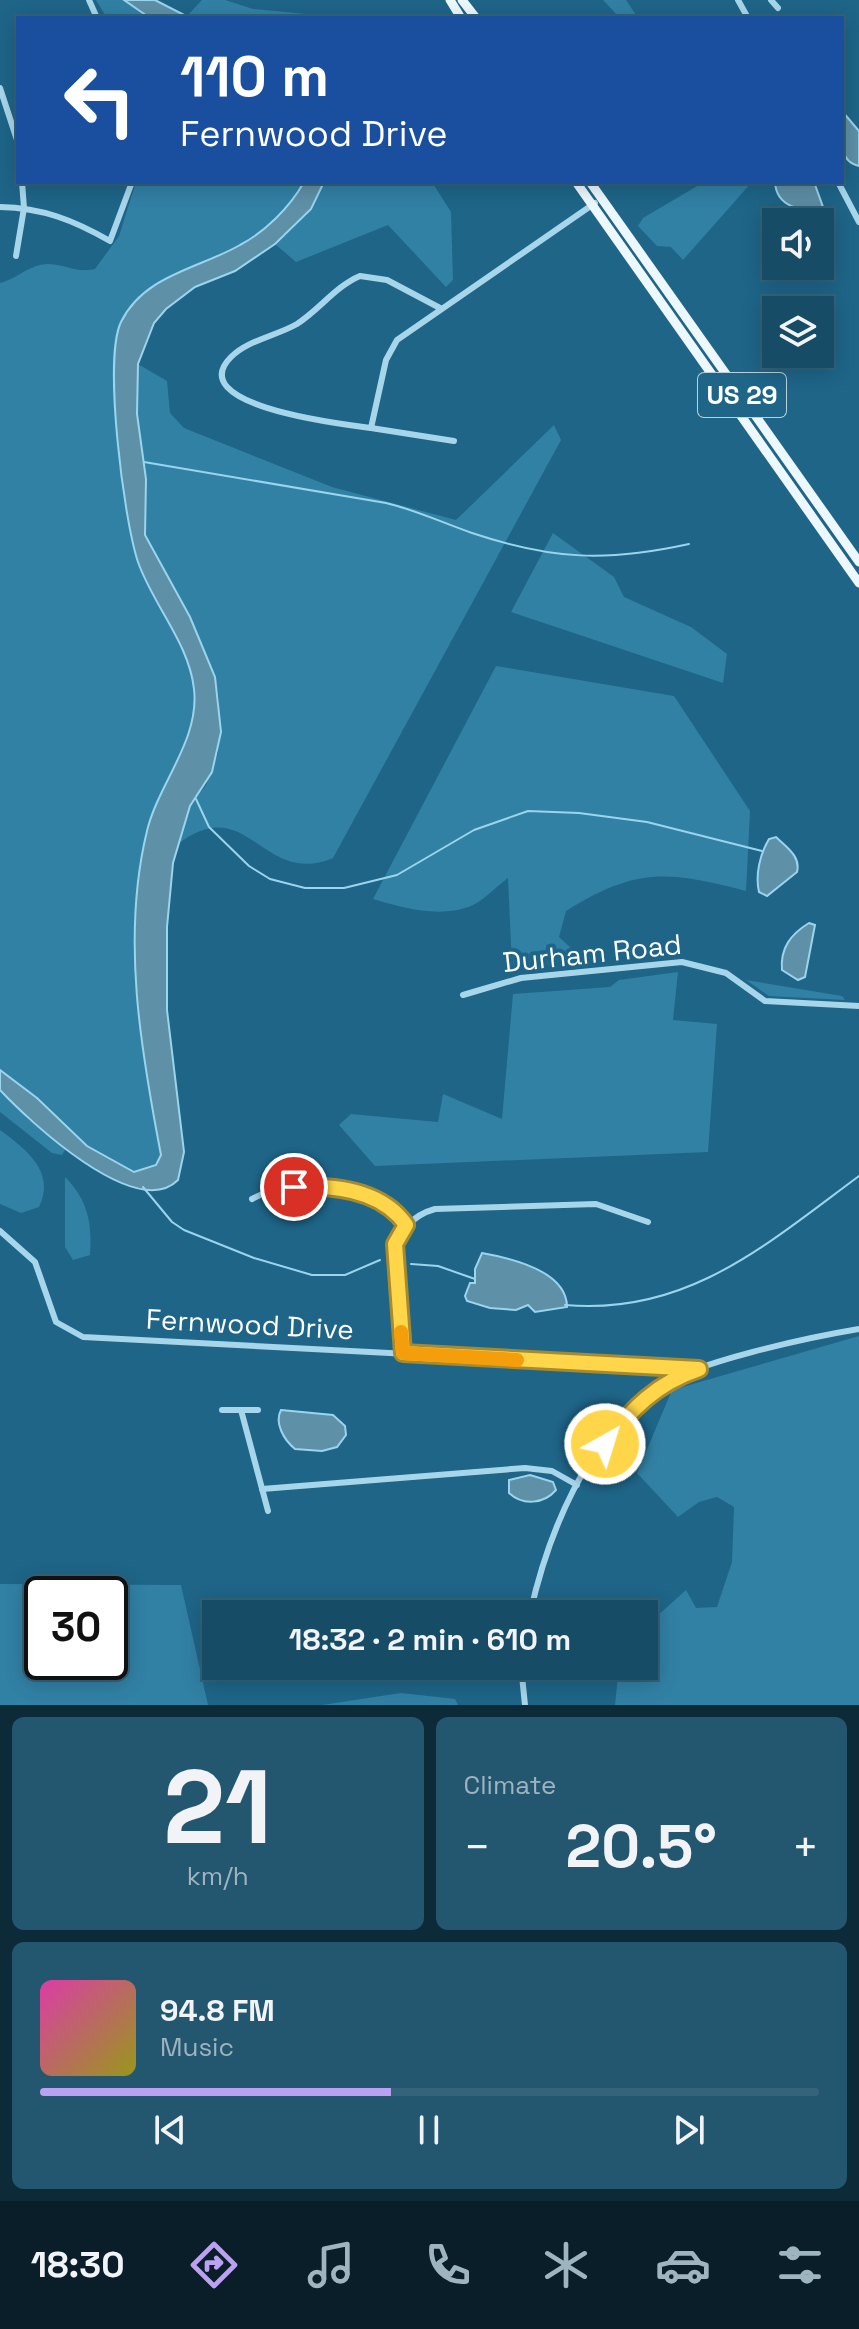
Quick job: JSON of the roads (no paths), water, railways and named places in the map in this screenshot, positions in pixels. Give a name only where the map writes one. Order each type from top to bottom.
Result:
[{"type":"main road","points":[[462,0],[474,16]]},
{"type":"main road","name":"US 29","points":[[577,184],[859,583]]},
{"type":"main road","name":"US 29","points":[[591,184],[859,562]]},
{"type":"street","points":[[771,0],[778,8]]},
{"type":"street","points":[[0,88],[16,137]]},
{"type":"street","points":[[16,256],[24,208],[22,184]]},
{"type":"street","points":[[0,207],[24,208],[72,219],[110,241],[131,184]]},
{"type":"street","points":[[839,184],[859,222]]},
{"type":"street","points":[[371,428],[391,349],[406,331],[601,198]]},
{"type":"street","points":[[440,308],[387,280],[360,276],[343,285],[297,324],[247,347],[225,365],[227,387],[238,398],[306,419],[454,441]]},
{"type":"street","name":"Durham Road","points":[[463,995],[521,978],[682,962],[726,973],[765,1001],[859,1006]]},
{"type":"street","points":[[252,1199],[269,1189],[346,1187],[383,1206],[406,1225]]},
{"type":"street","points":[[403,1353],[395,1244],[406,1225],[421,1213],[435,1209],[579,1203],[602,1205],[648,1222]]},
{"type":"street","name":"Fernwood Drive","points":[[0,1231],[35,1262],[56,1322],[83,1337],[699,1369]]},
{"type":"street","points":[[533,1600],[545,1552],[577,1485],[632,1409],[664,1384],[699,1369],[859,1329]]},
{"type":"street","points":[[222,1410],[258,1410]]},
{"type":"street","points":[[241,1410],[268,1511]]},
{"type":"street","points":[[262,1489],[525,1468],[552,1471],[577,1485]]},
{"type":"street","points":[[522,1680],[525,1705]]},
{"type":"waterway","points":[[144,462],[386,503],[501,542],[555,553],[606,556],[689,544]]},
{"type":"waterway","points":[[196,799],[209,827],[249,866],[270,879],[305,888],[344,888],[397,875],[474,830],[528,811],[579,813],[647,822],[762,851]]},
{"type":"waterway","points":[[565,1305],[609,1305],[649,1299],[687,1287],[758,1250],[859,1176]]},
{"type":"waterway","points":[[143,1187],[172,1222],[184,1230],[254,1258],[312,1275],[345,1275],[380,1260]]},
{"type":"waterway","points":[[411,1264],[438,1266],[475,1279]]}]
